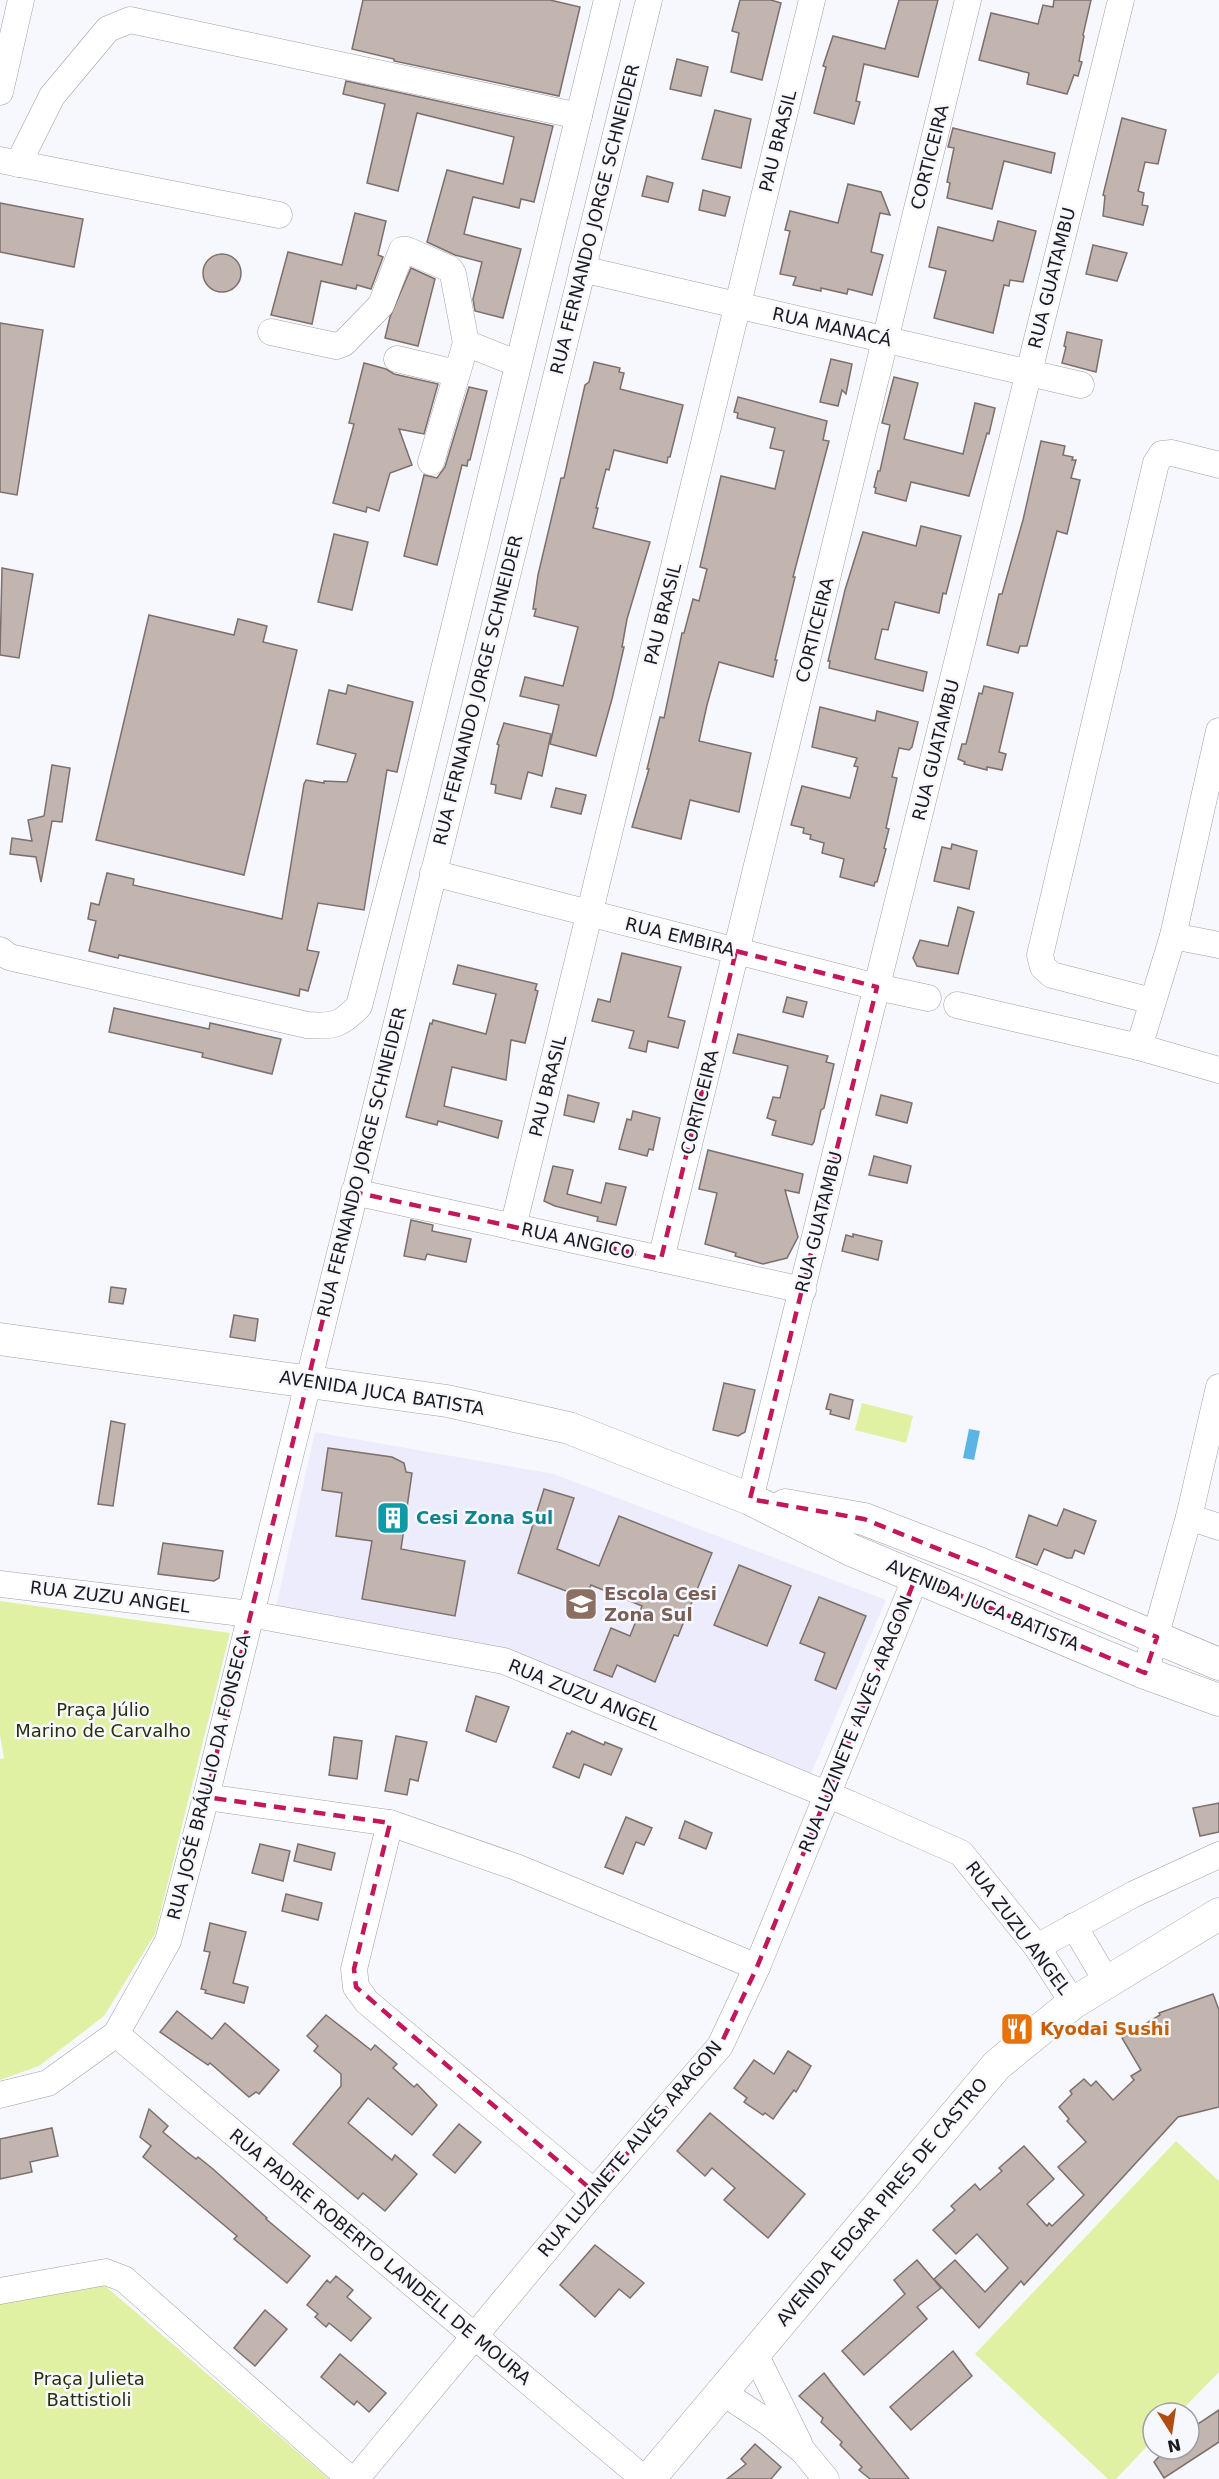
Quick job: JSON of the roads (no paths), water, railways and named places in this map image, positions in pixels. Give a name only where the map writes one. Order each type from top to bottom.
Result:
[{"type":"main road","name":"AVENIDA JUCA BATISTA","points":[[0,1339],[447,1401],[569,1428],[750,1499],[851,1550],[1145,1673],[1219,1700]]},
{"type":"main road","name":"AVENIDA JUCA BATISTA","points":[[750,1499],[864,1519],[1219,1664]]},
{"type":"main road","points":[[851,1550],[844,1542],[843,1532],[853,1520],[864,1519]]},
{"type":"main road","name":"AVENIDA EDGAR PIRES DE CASTRO","points":[[649,2479],[997,2065],[1073,2003],[1219,1914]]},
{"type":"main road","name":"AVENIDA EDGAR PIRES DE CASTRO","points":[[1146,1960],[1219,1932]]},
{"type":"street","points":[[0,92],[21,0]]},
{"type":"street","points":[[0,950],[9,957],[307,1025],[328,1026],[337,1023],[345,1020],[359,1006],[411,805],[607,0]]},
{"type":"street","name":"RUA FERNANDO JORGE SCHNEIDER","points":[[308,1381],[649,0]]},
{"type":"street","name":"PAU BRASIL","points":[[513,1227],[812,0]]},
{"type":"street","name":"CORTICEIRA","points":[[661,1259],[968,0]]},
{"type":"street","name":"RUA GUATAMBU","points":[[750,1499],[1121,0]]},
{"type":"street","points":[[279,215],[9,162],[52,96],[108,29],[130,20],[579,117]]},
{"type":"street","points":[[271,332],[336,346],[344,343],[381,304],[402,250],[407,250],[450,269],[453,274],[466,343],[431,462]]},
{"type":"street","name":"RUA MANACÁ","points":[[582,269],[1081,385]]},
{"type":"street","points":[[466,343],[518,364]]},
{"type":"street","points":[[397,359],[456,373]]},
{"type":"street","points":[[1152,1001],[1053,975],[1043,967],[1040,955],[1156,463],[1162,454],[1172,453],[1219,465]]},
{"type":"street","points":[[1139,1047],[1173,936],[1219,731]]},
{"type":"street","name":"RUA EMBIRA","points":[[433,873],[877,987],[928,998]]},
{"type":"street","points":[[1173,936],[1219,945]]},
{"type":"street","points":[[957,1005],[1139,1047],[1219,1070]]},
{"type":"street","name":"RUA ANGICO","points":[[354,1192],[802,1290]]},
{"type":"street","name":"RUA JOSÉ BRÁULIO DA FONSECA","points":[[0,2095],[48,2083],[116,2034],[168,1941],[206,1797],[308,1381]]},
{"type":"street","points":[[1145,1673],[1189,1517],[1219,1387]]},
{"type":"street","points":[[1189,1517],[1219,1527]]},
{"type":"street","name":"RUA LUZINETE ALVES ARAGON","points":[[356,2479],[594,2192],[720,2046],[757,1967],[916,1577]]},
{"type":"street","name":"RUA ZUZU ANGEL","points":[[0,1584],[250,1614],[504,1661],[961,1852],[1037,1947],[1073,2003]]},
{"type":"street","points":[[206,1797],[390,1823],[516,1867],[757,1967]]},
{"type":"street","points":[[390,1823],[354,1969],[356,1987],[367,2002],[594,2192]]},
{"type":"street","points":[[1037,1947],[1134,1894],[1219,1855]]},
{"type":"street","points":[[1074,1926],[1107,1982]]},
{"type":"street","name":"RUA PADRE ROBERTO LANDELL DE MOURA","points":[[116,2034],[644,2479]]},
{"type":"street","points":[[0,2291],[106,2272],[124,2279],[350,2479]]},
{"type":"street","points":[[755,2354],[803,2451]]},
{"type":"street","points":[[722,2392],[770,2423],[803,2451],[826,2479]]},
{"type":"water","points":[[969,1429],[980,1431],[974,1460],[963,1458]]},
{"type":"place","name":"Cesi Zona Sul","points":[[393,1518]]},
{"type":"place","name":"Escola Cesi Zona Sul","points":[[581,1604]]},
{"type":"place","name":"Kyodai Sushi","points":[[1017,2029]]},
{"type":"park label","name":"Praça Júlio Marino de Carvalho","points":[[103,1720]]},
{"type":"park label","name":"Praça Julieta Battistioli","points":[[89,2389]]}]
